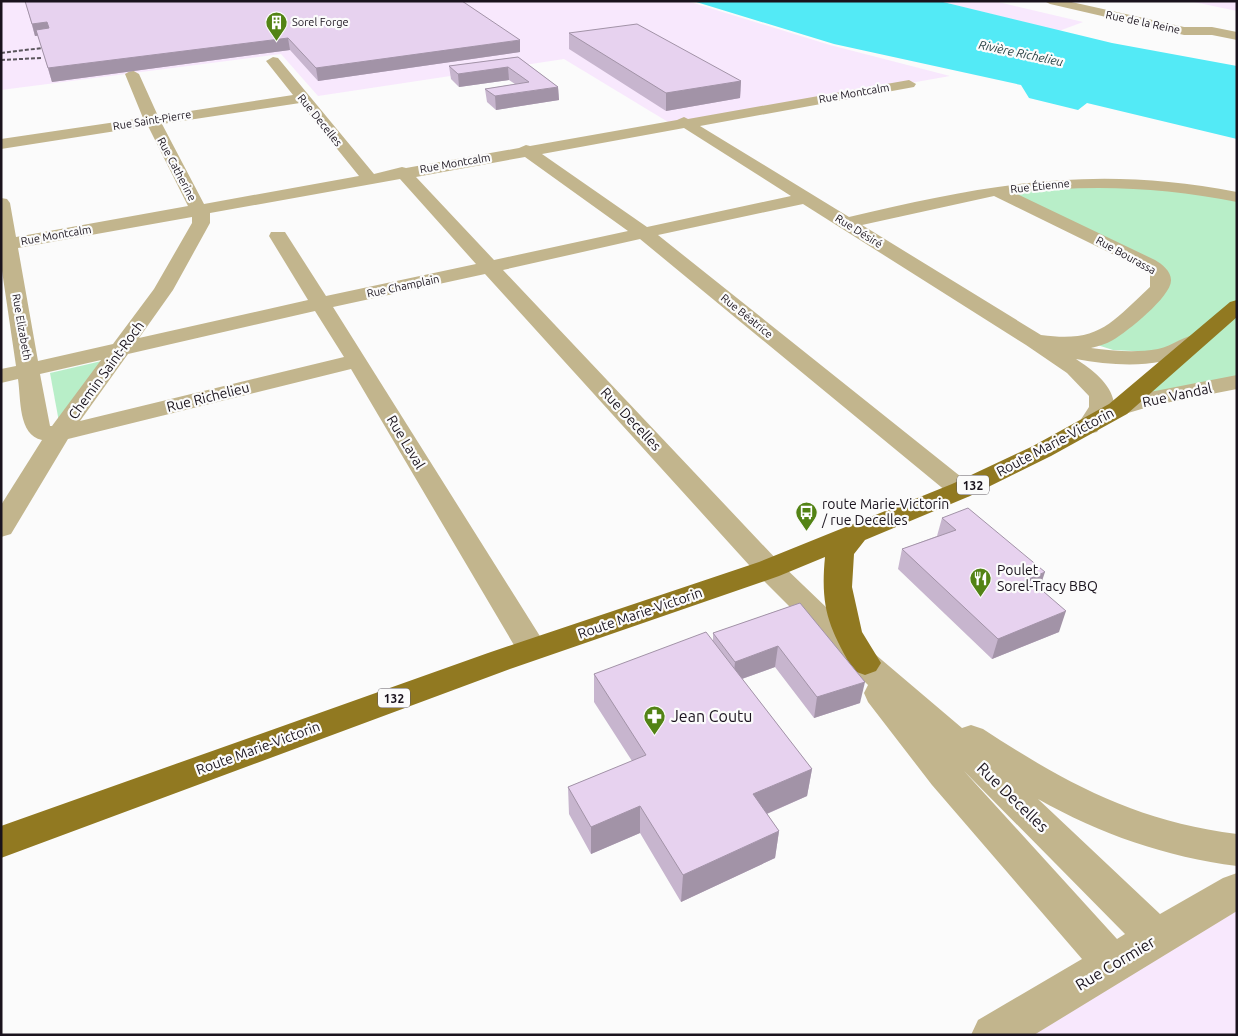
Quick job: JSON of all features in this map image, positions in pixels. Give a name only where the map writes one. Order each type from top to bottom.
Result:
[{"type":"main road","name":"Route Marie-Victorin","points":[[8,838],[532,649],[769,569],[962,490],[1088,427],[1118,409],[1237,306]]},
{"type":"main road","points":[[854,535],[840,553],[837,587],[847,632],[864,663]]},
{"type":"street","name":"Rue de la Reine","points":[[1050,1],[1184,30],[1212,31],[1237,36]]},
{"type":"street","points":[[1212,31],[1230,24]]},
{"type":"street","name":"Rue Decelles","points":[[273,61],[369,178]]},
{"type":"street","name":"Rue Catherine","points":[[132,74],[152,120],[198,209]]},
{"type":"street","name":"Rue Montcalm","points":[[5,244],[684,122],[908,84]]},
{"type":"street","name":"Rue Saint-Pierre","points":[[1,144],[302,98]]},
{"type":"street","name":"Rue Désiré","points":[[684,122],[1034,340],[1097,387],[1102,395],[1102,403],[1088,427]]},
{"type":"street","name":"Rue Béatrice","points":[[526,150],[645,234],[962,490]]},
{"type":"street","name":"Rue Decelles","points":[[402,172],[769,569],[864,663],[980,765],[1156,938]]},
{"type":"street","name":"Rue Étienne","points":[[846,223],[940,201],[1064,183],[1113,182],[1172,186],[1237,197]]},
{"type":"street","name":"Rue Bourassa","points":[[1000,192],[1148,264],[1161,275],[1163,282],[1159,290],[1107,335],[1091,343],[1064,345],[1034,340]]},
{"type":"street","name":"Rue Champlain","points":[[1,376],[318,304],[805,198]]},
{"type":"street","name":"Rue Elizabeth","points":[[1,204],[5,244],[30,370],[38,428],[42,433],[59,434]]},
{"type":"street","name":"Chemin Saint-Roch","points":[[1,528],[59,434],[163,290],[201,223],[202,219],[198,209]]},
{"type":"street","name":"Rue Laval","points":[[278,236],[318,304],[356,360],[532,649]]},
{"type":"street","name":"Rue Désiré","points":[[1034,340],[1065,350],[1118,358],[1170,353],[1198,340]]},
{"type":"street","name":"Rue Richelieu","points":[[59,434],[356,360]]},
{"type":"street","name":"Rue Vandal","points":[[1118,409],[1150,399],[1237,382]]},
{"type":"street","points":[[864,663],[996,756],[1086,805],[1143,831],[1207,848],[1237,850]]},
{"type":"street","name":"Rue Decelles","points":[[864,663],[882,696],[945,775],[1113,966]]},
{"type":"street","name":"Rue Cormier","points":[[993,1035],[1113,966],[1237,890]]},
{"type":"shaded area","points":[[1,1],[687,1],[830,45],[950,76],[673,125],[564,59],[318,96],[281,54],[1,90]]},
{"type":"shaded area","points":[[939,1],[994,1],[1083,22],[1059,31]]},
{"type":"shaded area","points":[[1189,1],[1237,1],[1237,11]]},
{"type":"shaded area","points":[[1237,890],[1237,1035],[993,1035]]},
{"type":"green space","points":[[1087,182],[1237,197],[1237,382],[1118,409],[1170,353],[1113,350],[1091,343],[1107,335],[1161,275],[999,192]]},
{"type":"green space","points":[[106,360],[59,422],[50,373]]},
{"type":"water","name":"Rivière Richelieu","points":[[693,1],[939,1],[1112,43],[1237,66],[1237,139],[1087,103],[1078,110],[1029,98],[1021,85],[834,44]]},
{"type":"building","name":"Sorel Forge","points":[[25,1],[462,1],[520,40],[316,68],[288,38],[48,68],[36,30],[49,28],[47,22],[32,24]]},
{"type":"building","points":[[637,24],[741,81],[666,93],[569,33]]},
{"type":"building","points":[[518,57],[558,87],[495,96],[485,89],[529,82],[508,67],[458,74],[449,66]]},
{"type":"building","points":[[968,508],[1045,572],[1029,579],[1066,611],[998,639],[902,549],[956,530],[942,518]]},
{"type":"building","points":[[800,603],[865,682],[817,697],[778,646],[735,662],[713,633]]},
{"type":"building","points":[[706,632],[812,769],[753,794],[779,831],[683,875],[640,806],[591,827],[568,787],[646,755],[594,674]]},
{"type":"railway","points":[[1,53],[42,48]]},
{"type":"railway","points":[[1,60],[41,58]]},
{"type":"place","name":"Sorel Forge","points":[[276,41]]},
{"type":"place","name":"route Marie-Victorin / rue Decelles","points":[[806,531]]},
{"type":"place","name":"Poulet Sorel-Tracy BBQ","points":[[981,597]]},
{"type":"place","name":"Jean Coutu","points":[[655,735]]}]
